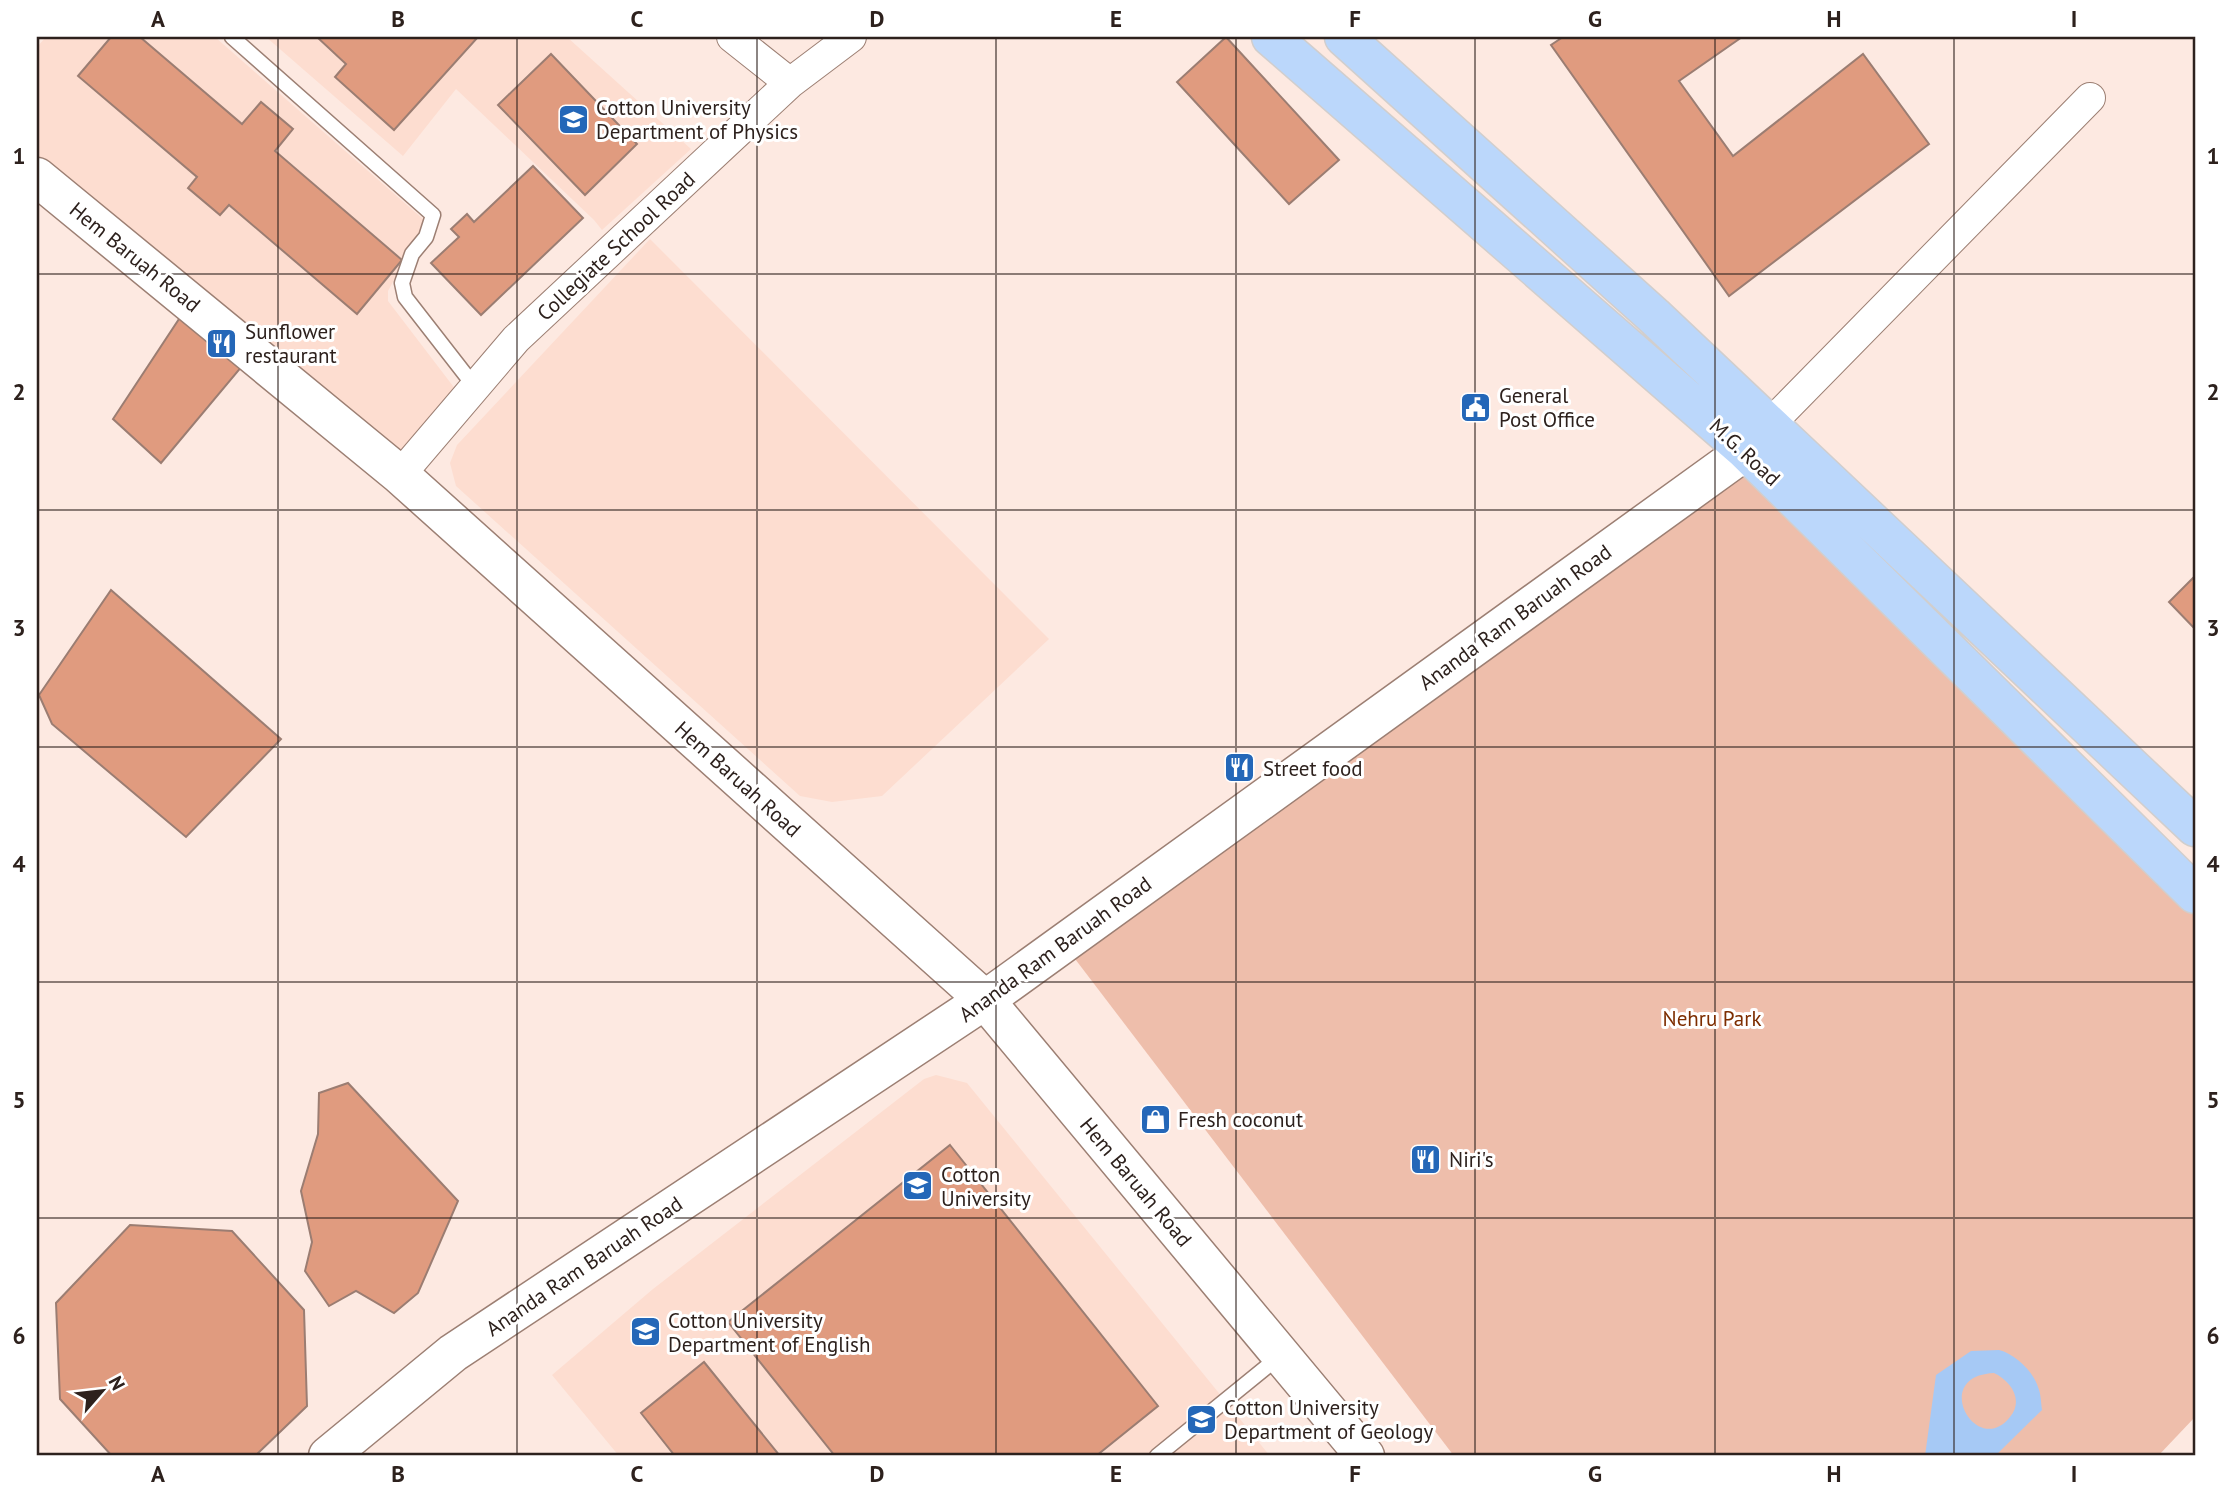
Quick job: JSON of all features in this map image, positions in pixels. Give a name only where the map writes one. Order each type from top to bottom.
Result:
[{"type":"main road","name":"M.G. Road","points":[[1271,37],[1757,437],[2195,894]]},
{"type":"main road","points":[[1344,37],[1654,316],[1757,437],[2195,827]]},
{"type":"street","points":[[732,37],[790,83]]},
{"type":"street","name":"Collegiate School Road","points":[[400,475],[516,339],[790,83],[851,37]]},
{"type":"street","points":[[1757,437],[2090,98]]},
{"type":"street","name":"Hem Baruah Road","points":[[37,177],[400,475],[985,1000],[1365,1456]]},
{"type":"street","name":"Ananda Ram Baruah Road","points":[[328,1456],[453,1353],[985,1000],[1757,437]]},
{"type":"lane","points":[[232,37],[433,215],[426,237],[412,254],[402,283],[405,297],[475,387]]},
{"type":"lane","points":[[1157,1456],[1281,1356]]},
{"type":"shaded area","points":[[46,37],[215,37],[423,219],[423,226],[388,291],[388,301],[456,390],[399,458],[37,162],[37,47]]},
{"type":"shaded area","name":"Cotton University Department of Physics","points":[[266,37],[567,37],[691,149],[602,230],[456,89],[403,156]]},
{"type":"shaded area","points":[[650,239],[1049,639],[882,796],[832,802],[800,796],[456,486],[450,463],[457,445]]},
{"type":"shaded area","name":"Cotton University","points":[[936,1075],[967,1083],[1270,1456],[619,1456],[552,1375],[653,1289],[924,1079]]},
{"type":"green space","name":"Nehru Park","points":[[1745,450],[2195,871],[2195,1417],[2158,1456],[1454,1456],[1069,951]]},
{"type":"water","points":[[1999,1350],[2017,1359],[2036,1381],[2042,1410],[1995,1456],[1925,1456],[1936,1375],[1971,1351]],"holes":[[[1994,1373],[2014,1392],[2014,1411],[1997,1427],[1984,1428],[1973,1422],[1965,1412],[1962,1399],[1964,1387],[1975,1377]]]},
{"type":"building","points":[[111,37],[140,37],[242,124],[261,102],[293,129],[275,151],[402,260],[357,314],[229,205],[220,215],[188,188],[197,177],[78,76]]},
{"type":"building","points":[[317,37],[478,37],[394,130],[335,77],[346,64]]},
{"type":"building","points":[[1226,37],[1339,160],[1289,204],[1177,82]]},
{"type":"building","points":[[1563,37],[1742,37],[1679,81],[1733,156],[1863,54],[1929,144],[1729,296],[1551,45]]},
{"type":"building","points":[[551,54],[637,144],[585,195],[498,105]]},
{"type":"building","points":[[533,166],[583,218],[481,315],[431,263],[459,237],[451,229],[467,214],[474,222]]},
{"type":"building","points":[[181,316],[243,365],[161,463],[113,419]]},
{"type":"building","points":[[2195,576],[2195,629],[2169,602]]},
{"type":"building","points":[[111,590],[281,739],[186,837],[52,724],[39,695]]},
{"type":"building","points":[[348,1083],[458,1201],[418,1293],[394,1313],[356,1291],[329,1306],[305,1271],[312,1242],[301,1191],[318,1134],[319,1093]]},
{"type":"building","name":"Cotton University","points":[[950,1145],[1158,1406],[1096,1456],[835,1456],[728,1322]]},
{"type":"building","points":[[130,1225],[232,1231],[304,1310],[307,1406],[255,1456],[112,1456],[60,1399],[56,1303]]},
{"type":"building","points":[[704,1362],[780,1456],[675,1456],[641,1413]]},
{"type":"place","name":"Cotton University Department of Physics","points":[[573,119]]},
{"type":"place","name":"Sunflower restaurant","points":[[222,343]]},
{"type":"place","name":"General Post Office","points":[[1476,407]]},
{"type":"place","name":"Street food","points":[[1240,768]]},
{"type":"place","name":"Fresh coconut","points":[[1155,1119]]},
{"type":"place","name":"Niri's","points":[[1426,1159]]},
{"type":"place","name":"Cotton University","points":[[918,1186]]},
{"type":"place","name":"Cotton University Department of English","points":[[645,1332]]},
{"type":"place","name":"Cotton University Department of Geology","points":[[1201,1419]]}]
